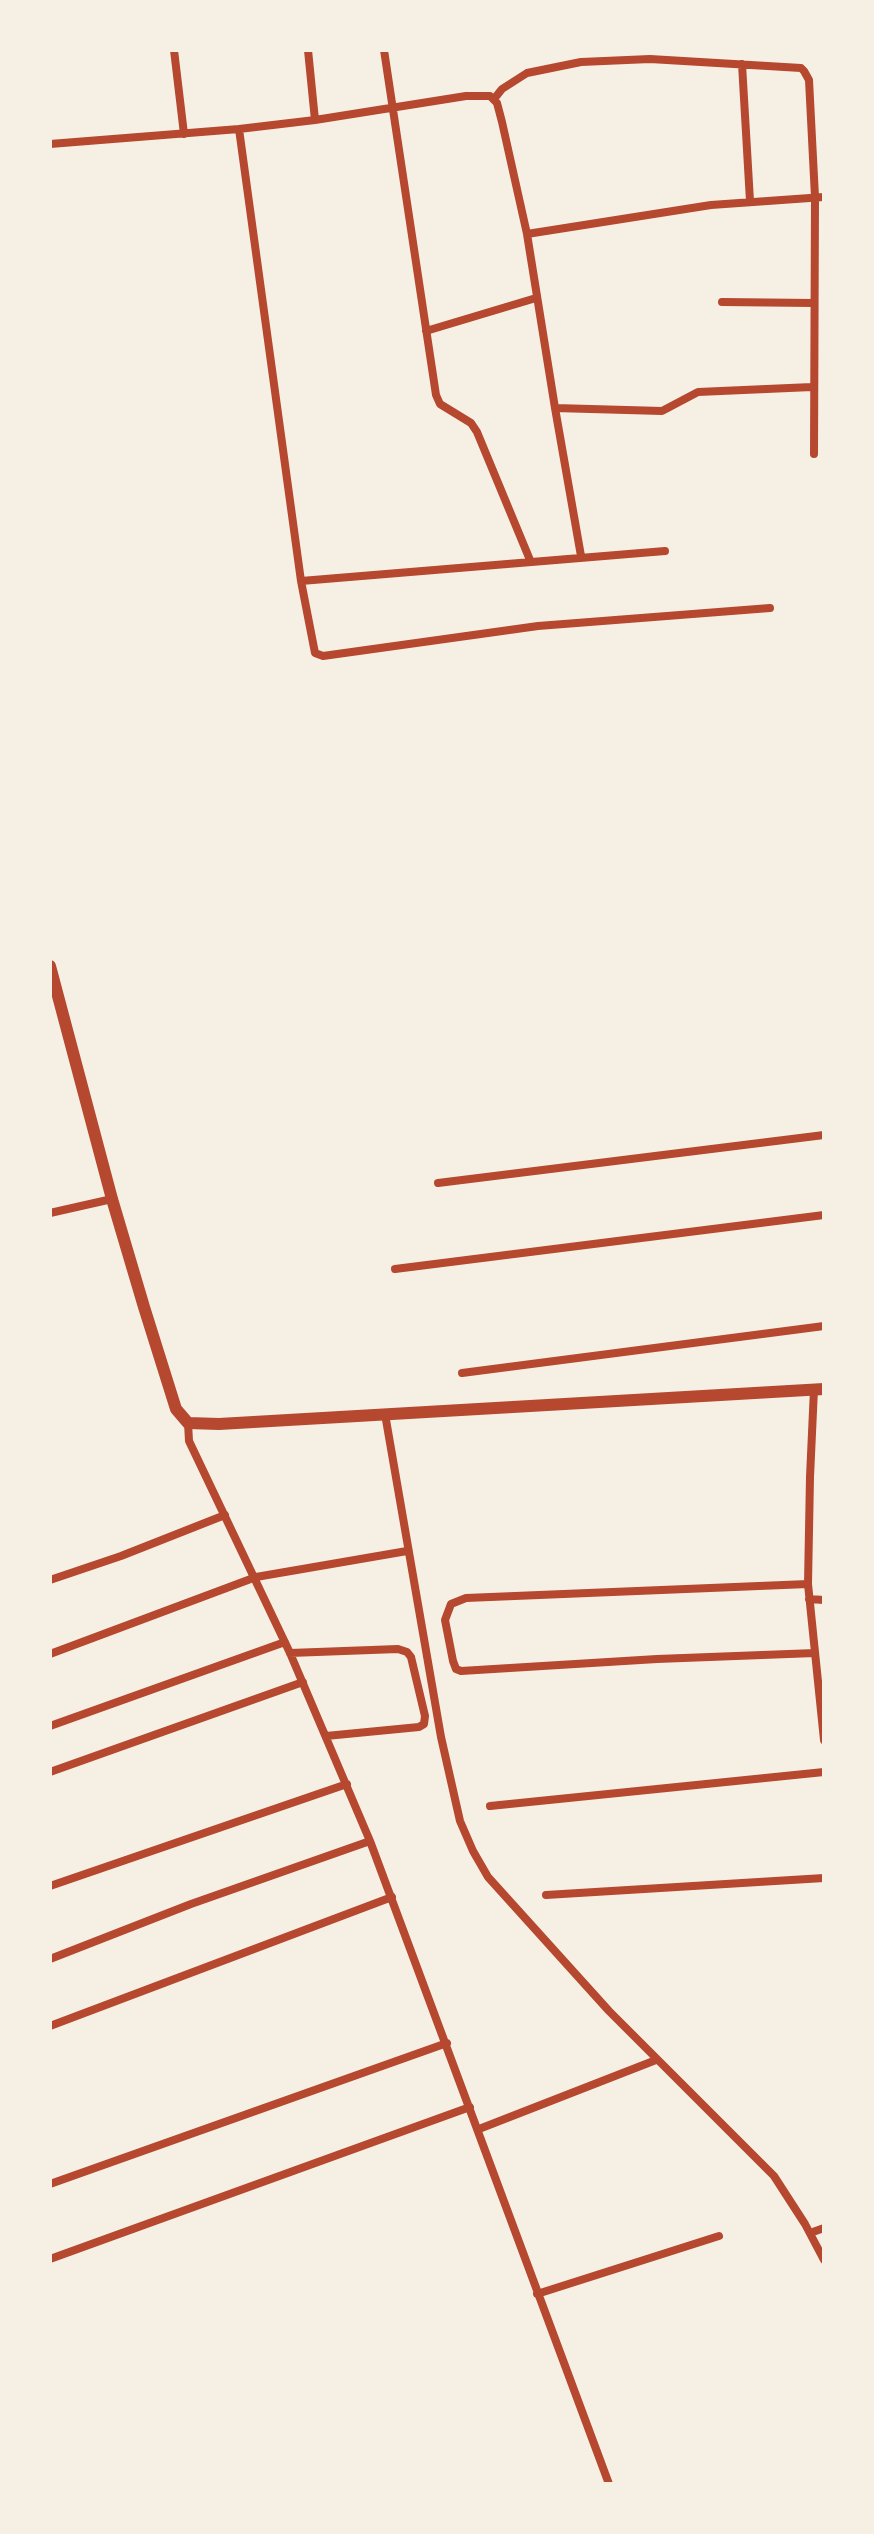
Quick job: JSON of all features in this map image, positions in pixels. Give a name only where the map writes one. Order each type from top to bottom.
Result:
[{"type":"street","points":[[174,50],[184,134]]},
{"type":"street","points":[[308,50],[315,120]]},
{"type":"street","points":[[384,50],[437,398],[444,407],[471,423],[477,432],[530,560]]},
{"type":"street","points":[[691,50],[693,61]]},
{"type":"street","points":[[494,99],[502,89],[527,73],[550,66],[621,58],[801,68],[807,74],[820,197],[813,303],[814,454]]},
{"type":"street","points":[[742,64],[750,201]]},
{"type":"street","points":[[50,144],[239,129],[466,96],[482,95],[494,99]]},
{"type":"street","points":[[494,99],[527,234],[581,556]]},
{"type":"street","points":[[239,129],[301,581],[315,653],[323,656],[538,626],[770,608]]},
{"type":"street","points":[[527,234],[711,205],[820,197]]},
{"type":"street","points":[[426,331],[536,298]]},
{"type":"street","points":[[722,302],[813,303]]},
{"type":"street","points":[[555,408],[662,411],[698,392],[812,387]]},
{"type":"street","points":[[301,581],[665,551]]},
{"type":"street","points":[[50,966],[112,1199],[176,1409],[188,1423],[189,1441],[256,1577],[370,1841],[609,2484]]},
{"type":"street","points":[[438,1183],[824,1135]]},
{"type":"street","points":[[50,1213],[112,1199]]},
{"type":"street","points":[[395,1269],[824,1215]]},
{"type":"street","points":[[462,1373],[824,1326]]},
{"type":"street","points":[[188,1423],[219,1424],[819,1389],[810,1477],[808,1584],[824,1740]]},
{"type":"street","points":[[391,1414],[407,1551],[444,1751],[460,1821],[473,1851],[488,1877],[609,2011],[774,2176],[816,2231],[824,2260]]},
{"type":"street","points":[[50,1580],[225,1515]]},
{"type":"street","points":[[50,1654],[256,1577],[407,1551]]},
{"type":"street","points":[[808,1584],[466,1598],[451,1604],[445,1620],[453,1661],[456,1669],[461,1671],[815,1653]]},
{"type":"street","points":[[809,1599],[824,1600]]},
{"type":"street","points":[[50,1726],[285,1642]]},
{"type":"street","points":[[290,1653],[398,1649],[411,1657],[425,1716],[424,1724],[326,1736]]},
{"type":"street","points":[[50,1772],[303,1682]]},
{"type":"street","points":[[490,1806],[824,1772]]},
{"type":"street","points":[[50,1886],[347,1784]]},
{"type":"street","points":[[50,1959],[191,1904],[370,1841]]},
{"type":"street","points":[[546,1895],[824,1878]]},
{"type":"street","points":[[50,2026],[392,1897]]},
{"type":"street","points":[[50,2184],[447,2043]]},
{"type":"street","points":[[479,2129],[656,2060]]},
{"type":"street","points":[[50,2259],[470,2107]]},
{"type":"street","points":[[537,2294],[719,2236]]}]
